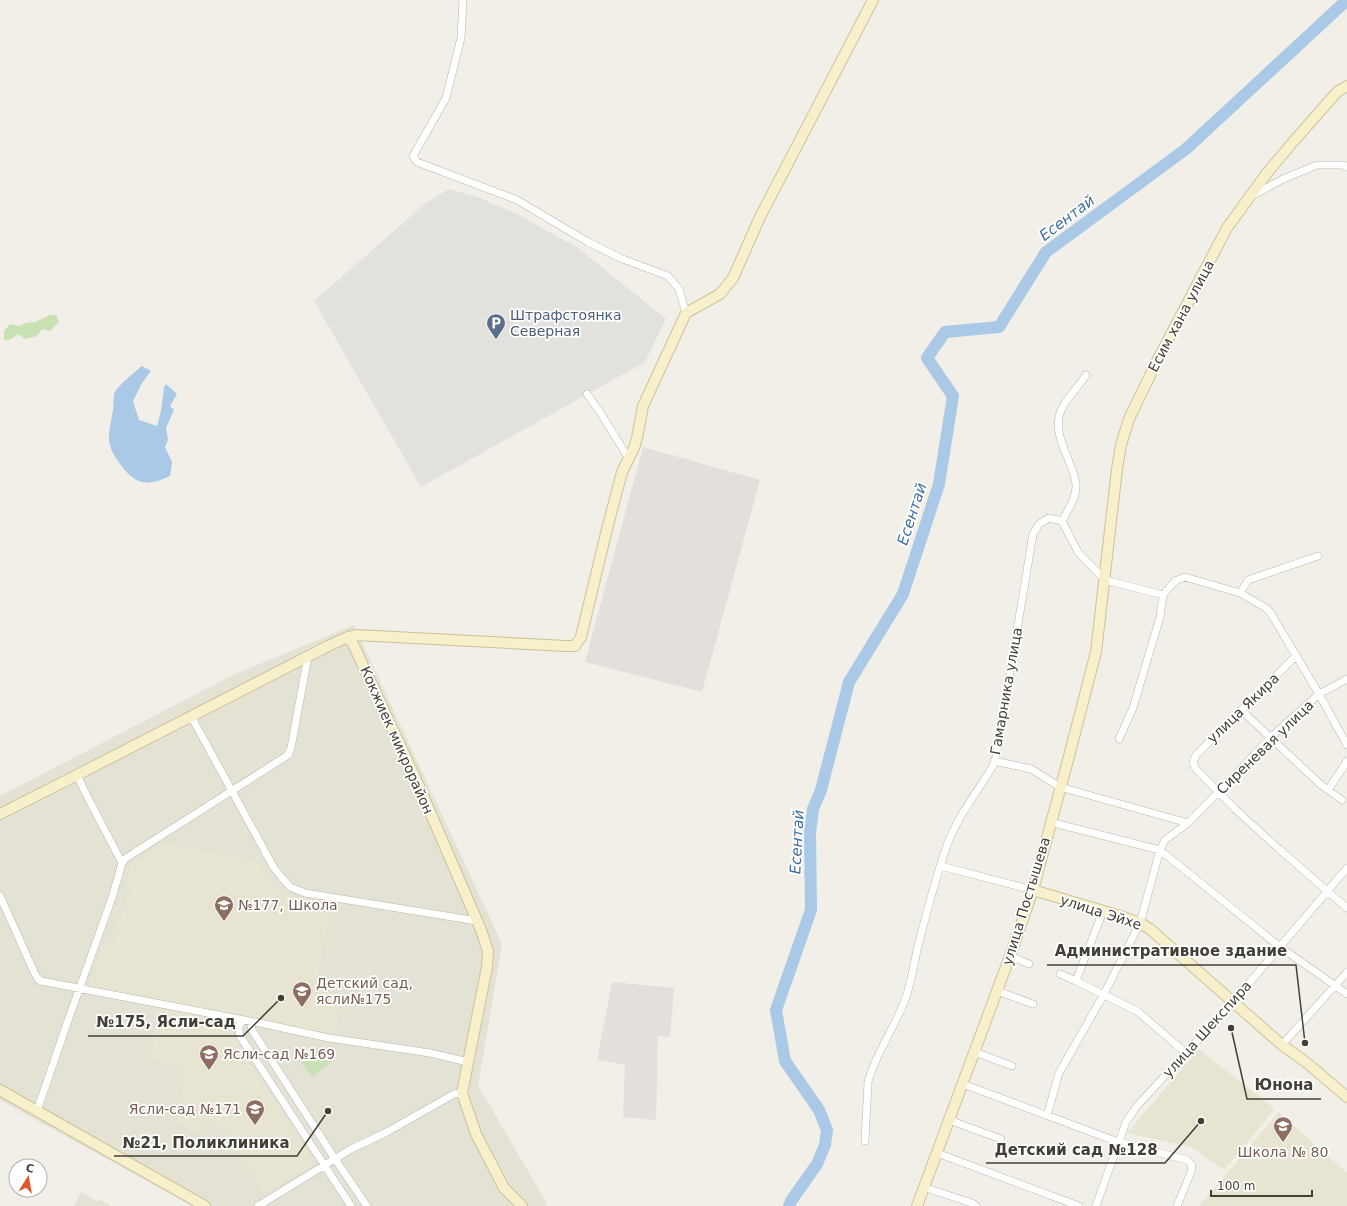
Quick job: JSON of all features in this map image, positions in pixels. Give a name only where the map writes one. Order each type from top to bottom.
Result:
[{"type":"street","points":[[463,0],[461,38],[448,91],[446,98],[416,149],[413,156],[417,162],[517,200],[588,242],[620,258],[668,276],[679,289],[686,313]]},
{"type":"street","points":[[0,814],[190,716],[348,637],[356,635],[575,646],[581,637],[608,522],[622,472],[637,438],[643,406],[686,313],[720,294],[733,278],[760,217],[874,0]]},
{"type":"street","name":"Есим хана улица","points":[[1104,584],[1121,445],[1129,419],[1157,361],[1227,228],[1267,173],[1337,92],[1347,86]]},
{"type":"street","points":[[1250,197],[1283,179],[1317,165],[1343,165],[1347,167]]},
{"type":"street","points":[[1086,375],[1080,385],[1071,394],[1060,414],[1059,426],[1062,447],[1076,484],[1075,495],[1062,521],[1078,552],[1104,584],[1163,595]]},
{"type":"street","points":[[587,394],[629,459]]},
{"type":"street","name":"Гамарника улица","points":[[864,1140],[868,1082],[887,1035],[896,1021],[906,996],[940,866],[948,844],[958,824],[994,761],[1033,534],[1039,524],[1050,518],[1062,521]]},
{"type":"street","points":[[1240,592],[1248,580],[1318,556]]},
{"type":"street","points":[[1119,739],[1133,708],[1160,617],[1163,595],[1176,581],[1185,577],[1240,592],[1270,612],[1319,694],[1347,745]]},
{"type":"street","name":"улица Постышева","points":[[917,1206],[1010,956],[1032,890],[1092,669],[1104,584]]},
{"type":"street","name":"Кокжиек микрорайон","points":[[348,637],[353,644],[418,784],[488,951],[487,967],[462,1093],[476,1134],[504,1188],[522,1206]]},
{"type":"street","points":[[37,1111],[113,895],[122,863],[126,858],[288,755],[291,748],[308,656]]},
{"type":"street","name":"улица Якира","points":[[1219,792],[1196,768],[1193,762],[1196,755],[1296,656]]},
{"type":"street","name":"Сиреневая улица","points":[[1160,848],[1165,840],[1188,823],[1219,792],[1271,737],[1319,694],[1347,679]]},
{"type":"street","points":[[1241,710],[1328,790],[1342,800]]},
{"type":"street","points":[[190,716],[274,868],[290,887],[305,893],[477,922]]},
{"type":"street","points":[[994,761],[1031,769],[1060,787],[1188,823]]},
{"type":"street","points":[[1328,790],[1347,761]]},
{"type":"street","points":[[78,775],[86,794],[122,863]]},
{"type":"street","points":[[1219,792],[1235,809],[1279,849],[1347,908]]},
{"type":"street","points":[[1050,822],[1160,848],[1280,947],[1347,994]]},
{"type":"street","points":[[1047,1116],[1059,1073],[1104,994],[1140,923],[1160,848]]},
{"type":"street","name":"улица Эйхе","points":[[940,866],[1032,890],[1140,923],[1150,929],[1282,1045],[1346,1093]]},
{"type":"street","name":"улица Шекспира","points":[[1096,1206],[1126,1122],[1137,1106],[1233,1002],[1347,868]]},
{"type":"street","points":[[0,896],[38,979],[248,1020],[336,1039],[430,1053],[468,1062]]},
{"type":"street","points":[[1076,981],[1103,911]]},
{"type":"street","points":[[1010,956],[1028,964]]},
{"type":"street","points":[[1282,1045],[1347,972]]},
{"type":"street","points":[[1060,974],[1104,994],[1137,1012],[1186,1052]]},
{"type":"street","points":[[997,991],[1033,1004]]},
{"type":"street","points":[[248,1020],[252,1030],[367,1206]]},
{"type":"street","points":[[248,1020],[240,1023],[238,1029],[240,1036],[351,1206]]},
{"type":"street","points":[[975,1052],[1012,1066]]},
{"type":"street","points":[[963,1084],[1118,1142],[1188,1160],[1192,1165],[1191,1172],[1177,1206]]},
{"type":"street","points":[[0,1090],[205,1206]]},
{"type":"street","points":[[258,1206],[335,1159],[454,1094],[462,1093]]},
{"type":"street","points":[[949,1120],[1001,1139]]},
{"type":"street","points":[[937,1153],[1079,1206]]},
{"type":"street","points":[[923,1187],[972,1202],[976,1206]]},
{"type":"shaded area","name":"Штрафстоянка Северная","points":[[449,189],[477,197],[515,213],[578,248],[666,319],[645,362],[421,487],[314,301],[426,203]]},
{"type":"shaded area","points":[[643,447],[760,480],[702,692],[585,662]]},
{"type":"shaded area","points":[[354,625],[502,944],[478,1085],[547,1204],[545,1206],[192,1206],[0,1100],[0,796],[235,674]]},
{"type":"shaded area","name":"№177, Школа","points":[[163,843],[258,861],[279,893],[331,905],[315,990],[343,995],[334,1036],[91,988],[90,982],[102,945],[114,940],[130,888],[126,882],[132,863]]},
{"type":"shaded area","points":[[612,982],[674,988],[670,1037],[658,1036],[656,1120],[623,1117],[625,1065],[597,1060]]},
{"type":"shaded area","points":[[160,1008],[225,1021],[250,1064],[316,1163],[266,1193],[229,1143],[232,1134],[208,1119],[199,1133],[176,1123],[185,1078],[176,1065],[150,1060]]},
{"type":"shaded area","points":[[1199,1049],[1275,1109],[1224,1170],[1191,1147],[1127,1133]]},
{"type":"shaded area","name":"Школа № 80","points":[[1279,1112],[1347,1173],[1347,1206],[1199,1206]]},
{"type":"shaded area","points":[[81,1192],[98,1202],[100,1200],[111,1206],[74,1206]]},
{"type":"green space","points":[[49,315],[56,315],[59,322],[50,331],[42,329],[37,336],[25,339],[18,334],[11,339],[4,341],[4,331],[10,324],[19,326],[26,323],[36,322]]},
{"type":"green space","points":[[321,1047],[332,1062],[312,1077],[301,1062]]},
{"type":"water","points":[[142,366],[151,371],[142,383],[133,401],[139,420],[157,426],[161,411],[164,387],[166,384],[177,394],[170,406],[174,410],[166,428],[168,440],[165,447],[172,462],[170,476],[162,480],[148,483],[136,480],[126,471],[113,453],[109,441],[114,394],[122,383]]},
{"type":"waterway","name":"Есентай","points":[[789,1206],[817,1164],[825,1145],[827,1130],[819,1110],[785,1061],[776,1010],[811,910],[810,833],[813,809],[821,790],[849,682],[903,594],[939,484],[953,396],[927,358],[945,332],[999,327],[1046,252],[1186,149],[1347,0]]},
{"type":"place","name":"Штрафстоянка Северная","points":[[496,340]]},
{"type":"place","name":"№177, Школа","points":[[224,922]]},
{"type":"place","name":"№175, Ясли-сад","points":[[281,998]]},
{"type":"place","name":"Детский сад, ясли№175","points":[[302,1008]]},
{"type":"place","name":"Юнона","points":[[1231,1028]]},
{"type":"place","name":"Административное здание","points":[[1305,1043]]},
{"type":"place","name":"Ясли-сад №169","points":[[209,1071]]},
{"type":"place","name":"№21, Поликлиника","points":[[328,1111]]},
{"type":"place","name":"Детский сад №128","points":[[1201,1121]]},
{"type":"place","name":"Ясли-сад №171","points":[[255,1126]]},
{"type":"place","name":"Школа № 80","points":[[1283,1143]]}]
